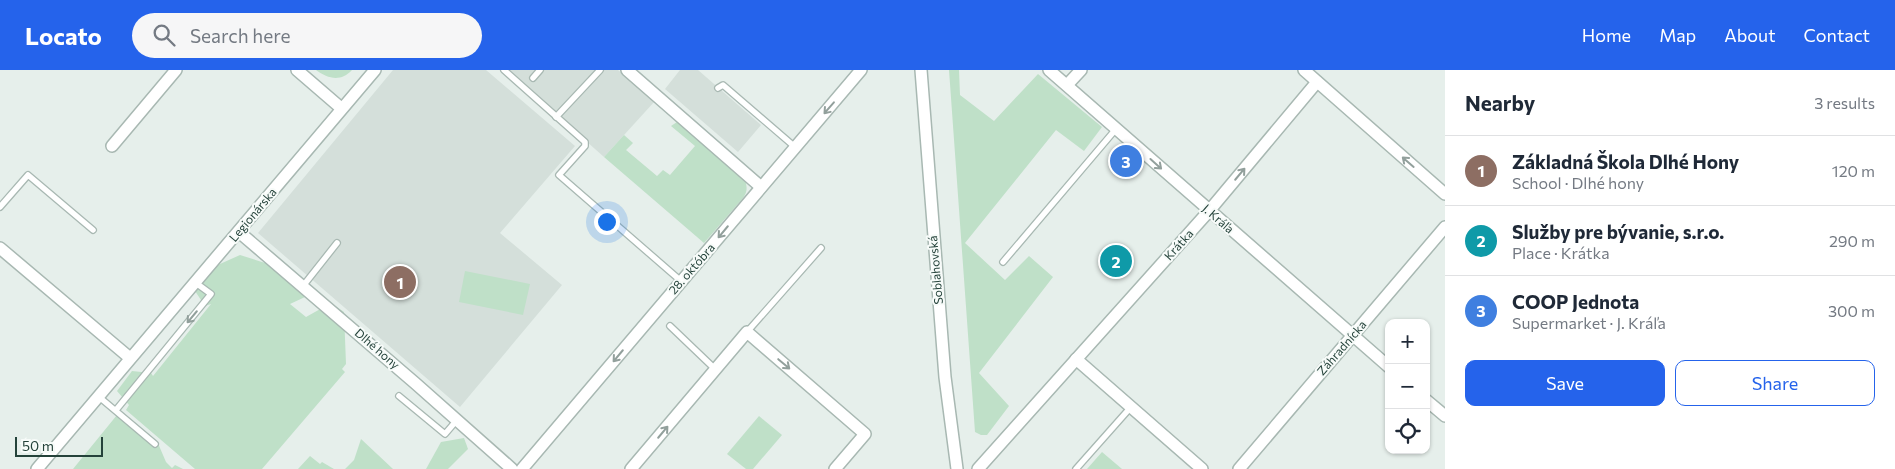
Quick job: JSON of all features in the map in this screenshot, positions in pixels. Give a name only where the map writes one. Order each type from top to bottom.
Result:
[{"type":"street","points":[[112,146],[176,70]]},
{"type":"street","points":[[297,70],[341,108]]},
{"type":"street","name":"Legionárska","points":[[37,469],[375,70]]},
{"type":"street","points":[[627,70],[761,187]]},
{"type":"street","name":"28. októbra","points":[[522,469],[861,70]]},
{"type":"street","name":"Soblahovská","points":[[921,70],[943,348],[957,469]]},
{"type":"street","name":"J. Kráľa","points":[[1049,70],[1385,364]]},
{"type":"street","points":[[1067,85],[1081,70]]},
{"type":"street","points":[[1304,70],[1445,194]]},
{"type":"street","name":"Krátka","points":[[1076,359],[1209,211],[1317,82]]},
{"type":"street","name":"Záhradnícka","points":[[1239,469],[1445,227]]},
{"type":"street","name":"Dlhé hony","points":[[239,232],[512,469]]},
{"type":"street","points":[[0,248],[130,358]]},
{"type":"street","points":[[631,469],[747,332],[865,434],[835,469]]},
{"type":"street","points":[[978,469],[1076,359],[1202,469]]},
{"type":"street","points":[[1430,403],[1445,416]]},
{"type":"lane","points":[[504,70],[585,142],[585,146],[559,175],[681,281]]},
{"type":"lane","points":[[533,78],[540,70]]},
{"type":"lane","points":[[556,117],[600,70]]},
{"type":"lane","points":[[718,88],[723,85],[795,147]]},
{"type":"lane","points":[[1003,262],[1116,129]]},
{"type":"lane","points":[[0,207],[28,175],[93,230]]},
{"type":"lane","points":[[303,286],[337,243]]},
{"type":"lane","points":[[747,332],[821,248]]},
{"type":"lane","points":[[116,410],[212,294],[196,283]]},
{"type":"lane","points":[[670,326],[715,369]]},
{"type":"lane","points":[[98,396],[155,444]]},
{"type":"lane","points":[[399,396],[445,434],[457,420]]},
{"type":"lane","points":[[1076,469],[1131,407]]},
{"type":"shaded area","points":[[393,70],[486,70],[575,146],[500,233],[562,285],[460,407],[258,233]]},
{"type":"shaded area","points":[[506,70],[618,70],[655,101],[604,157]]},
{"type":"shaded area","points":[[680,70],[698,70],[761,125],[738,152],[665,89]]},
{"type":"green space","points":[[316,70],[352,70],[339,78],[334,78]]},
{"type":"green space","points":[[949,70],[959,70],[960,95],[994,121],[1038,74],[1102,127],[1084,151],[1056,130],[965,243],[1005,280],[1029,256],[1053,277],[979,373],[1009,406],[987,435],[975,432]]},
{"type":"green space","points":[[677,122],[745,180],[746,191],[743,198],[704,243],[604,157],[624,135],[633,143],[626,150],[657,176],[663,170],[670,175],[695,146],[671,126]]},
{"type":"green space","points":[[240,255],[294,272],[305,297],[290,304],[306,317],[331,303],[344,312],[346,364],[342,369],[345,372],[262,469],[195,469],[126,410],[129,405],[117,391],[132,371],[151,373],[153,376],[211,304],[205,306],[195,291],[211,268]]},
{"type":"green space","points":[[465,271],[530,284],[523,315],[459,302]]},
{"type":"green space","points":[[117,415],[157,441],[166,462],[172,468],[175,465],[183,469],[73,469]]},
{"type":"green space","points":[[759,416],[782,435],[753,469],[746,469],[727,454]]},
{"type":"green space","points":[[464,438],[468,449],[448,469],[426,469],[441,442]]},
{"type":"green space","points":[[361,439],[393,469],[345,469],[354,460]]},
{"type":"green space","points":[[1102,452],[1122,469],[1087,469]]},
{"type":"green space","points":[[310,456],[320,464],[322,462],[334,469],[298,469]]},
{"type":"place","name":"COOP Jednota","points":[[1126,161]]},
{"type":"place","name":"Služby pre bývanie, s.r.o.","points":[[1116,261]]},
{"type":"place","name":"Základná Škola Dlhé Hony","points":[[400,282]]}]
